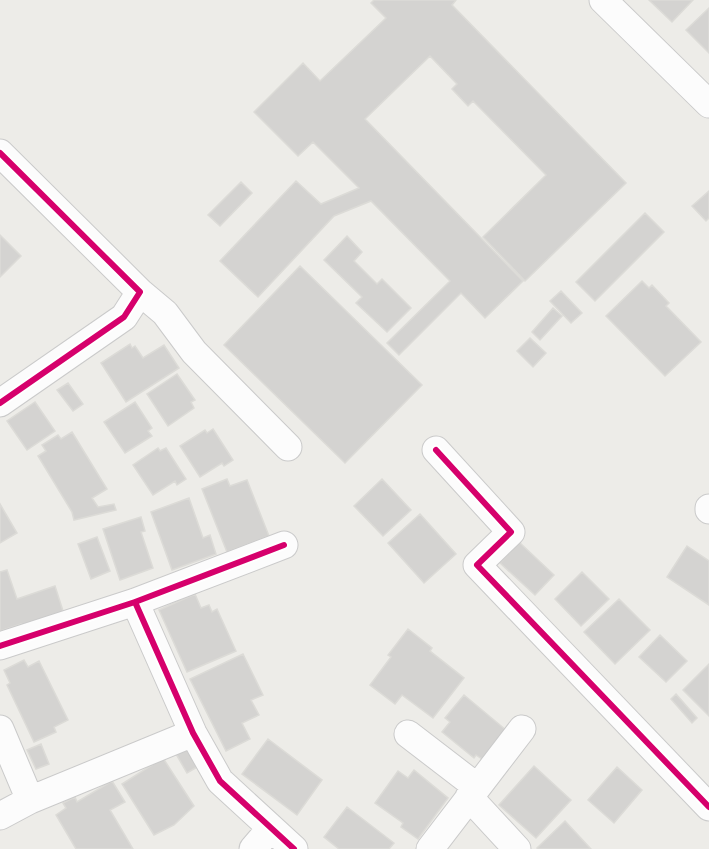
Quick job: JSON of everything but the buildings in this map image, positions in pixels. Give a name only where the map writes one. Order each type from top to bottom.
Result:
[{"type":"street","points":[[603,0],[709,104]]},
{"type":"street","points":[[0,153],[140,292],[165,313],[194,352],[288,447]]},
{"type":"street","points":[[0,403],[124,317],[140,292]]},
{"type":"street","points":[[436,450],[511,532],[477,565],[709,807]]},
{"type":"street","points":[[0,646],[135,602],[285,545]]},
{"type":"street","points":[[135,602],[193,733],[220,781],[262,839],[294,849]]},
{"type":"street","points":[[0,729],[30,800]]},
{"type":"street","points":[[430,849],[522,729]]},
{"type":"street","points":[[0,816],[30,800],[193,733]]},
{"type":"street","points":[[408,734],[473,792],[517,849]]},
{"type":"cycle path","points":[[0,153],[140,292],[124,317],[0,403]]},
{"type":"cycle path","points":[[436,450],[511,532],[477,565],[709,807]]},
{"type":"cycle path","points":[[0,646],[135,602],[284,545]]},
{"type":"cycle path","points":[[135,602],[193,733],[220,781],[294,849]]}]
